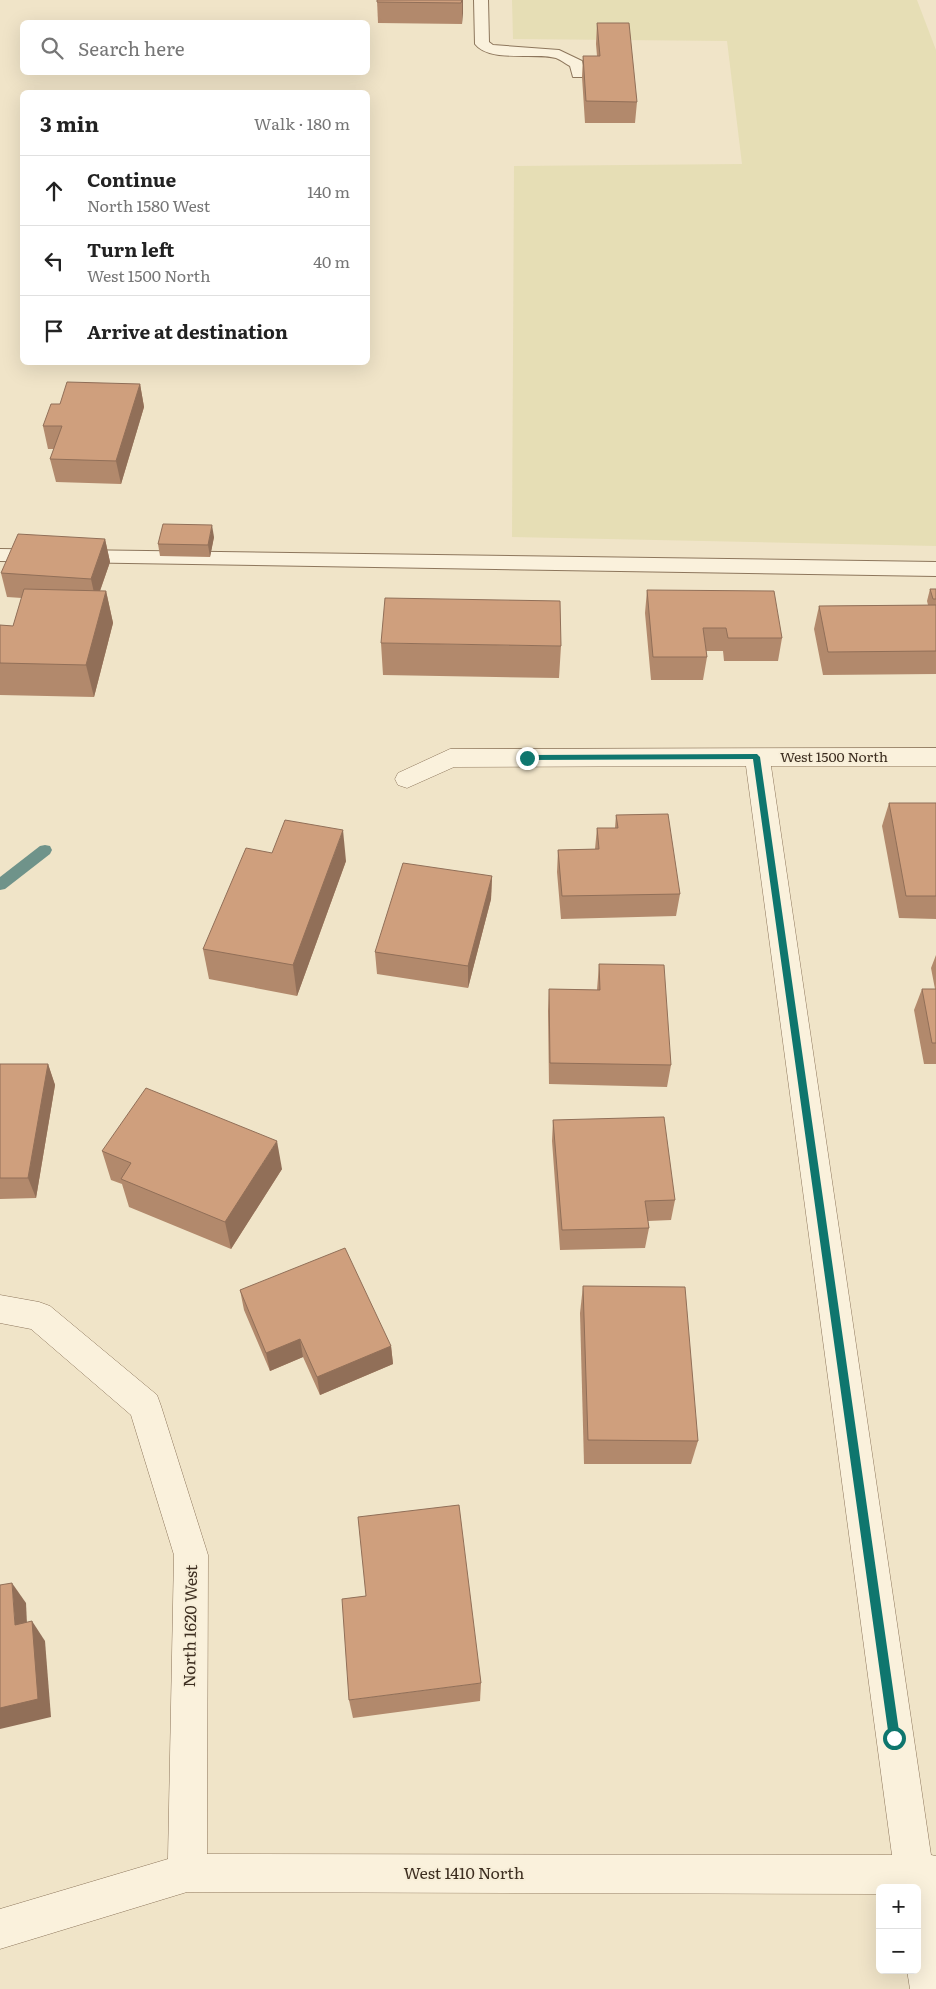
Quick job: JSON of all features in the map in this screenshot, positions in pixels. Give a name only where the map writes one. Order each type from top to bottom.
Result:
[{"type":"street","points":[[757,757],[921,1884],[930,1989]]},
{"type":"street","name":"West 1500 North","points":[[407,779],[450,758],[936,757]]},
{"type":"street","name":"North 1620 West","points":[[0,1309],[40,1316],[145,1406],[191,1555],[187,1872]]},
{"type":"street","name":"West 1410 North","points":[[0,1929],[187,1872],[921,1884]]},
{"type":"lane","points":[[481,0],[482,44],[490,49],[559,54],[577,64],[578,74]]},
{"type":"lane","points":[[0,555],[936,569]]},
{"type":"shaded area","points":[[512,0],[917,0],[936,50],[936,546],[512,537],[514,166],[742,164],[727,41],[513,39]]},
{"type":"building","points":[[377,0],[462,0],[461,3],[377,2]]},
{"type":"building","points":[[597,23],[629,23],[637,102],[586,101],[583,56],[600,56]]},
{"type":"building","points":[[67,382],[140,384],[116,461],[50,459],[62,426],[43,426],[51,404],[60,404]]},
{"type":"building","points":[[163,524],[212,525],[208,545],[158,544]]},
{"type":"building","points":[[18,534],[105,539],[91,579],[1,573]]},
{"type":"building","points":[[24,589],[106,591],[86,665],[0,663],[0,625],[13,626]]},
{"type":"building","points":[[930,589],[936,589],[936,599],[933,599]]},
{"type":"building","points":[[647,590],[774,591],[782,638],[728,638],[726,628],[703,628],[707,657],[653,657]]},
{"type":"building","points":[[385,598],[560,601],[561,646],[381,643]]},
{"type":"building","points":[[936,605],[936,651],[828,652],[819,606]]},
{"type":"building","points":[[889,803],[936,803],[936,896],[906,896]]},
{"type":"building","points":[[668,814],[680,894],[562,896],[558,850],[599,849],[597,828],[618,828],[616,815]]},
{"type":"building","points":[[285,820],[343,830],[293,965],[203,949],[246,848],[272,853]]},
{"type":"building","points":[[403,863],[492,876],[468,966],[375,952]]},
{"type":"building","points":[[599,964],[664,965],[671,1065],[550,1063],[549,989],[600,990]]},
{"type":"building","points":[[922,989],[936,989],[936,1043],[932,1043]]},
{"type":"building","points":[[0,1064],[48,1064],[28,1178],[0,1178]]},
{"type":"building","points":[[146,1088],[277,1141],[225,1222],[121,1179],[131,1163],[102,1151]]},
{"type":"building","points":[[664,1117],[675,1200],[645,1201],[649,1228],[562,1230],[553,1120]]},
{"type":"building","points":[[345,1248],[391,1346],[317,1377],[300,1339],[266,1353],[240,1290]]},
{"type":"building","points":[[583,1286],[685,1287],[698,1441],[588,1440]]},
{"type":"building","points":[[459,1505],[481,1683],[349,1700],[342,1599],[366,1596],[358,1517]]},
{"type":"building","points":[[12,1583],[15,1625],[32,1621],[38,1699],[0,1708],[0,1585]]},
{"type":"waterway","points":[[0,885],[45,850]]},
{"type":"route","points":[[527,758],[757,757],[894,1738]]}]
